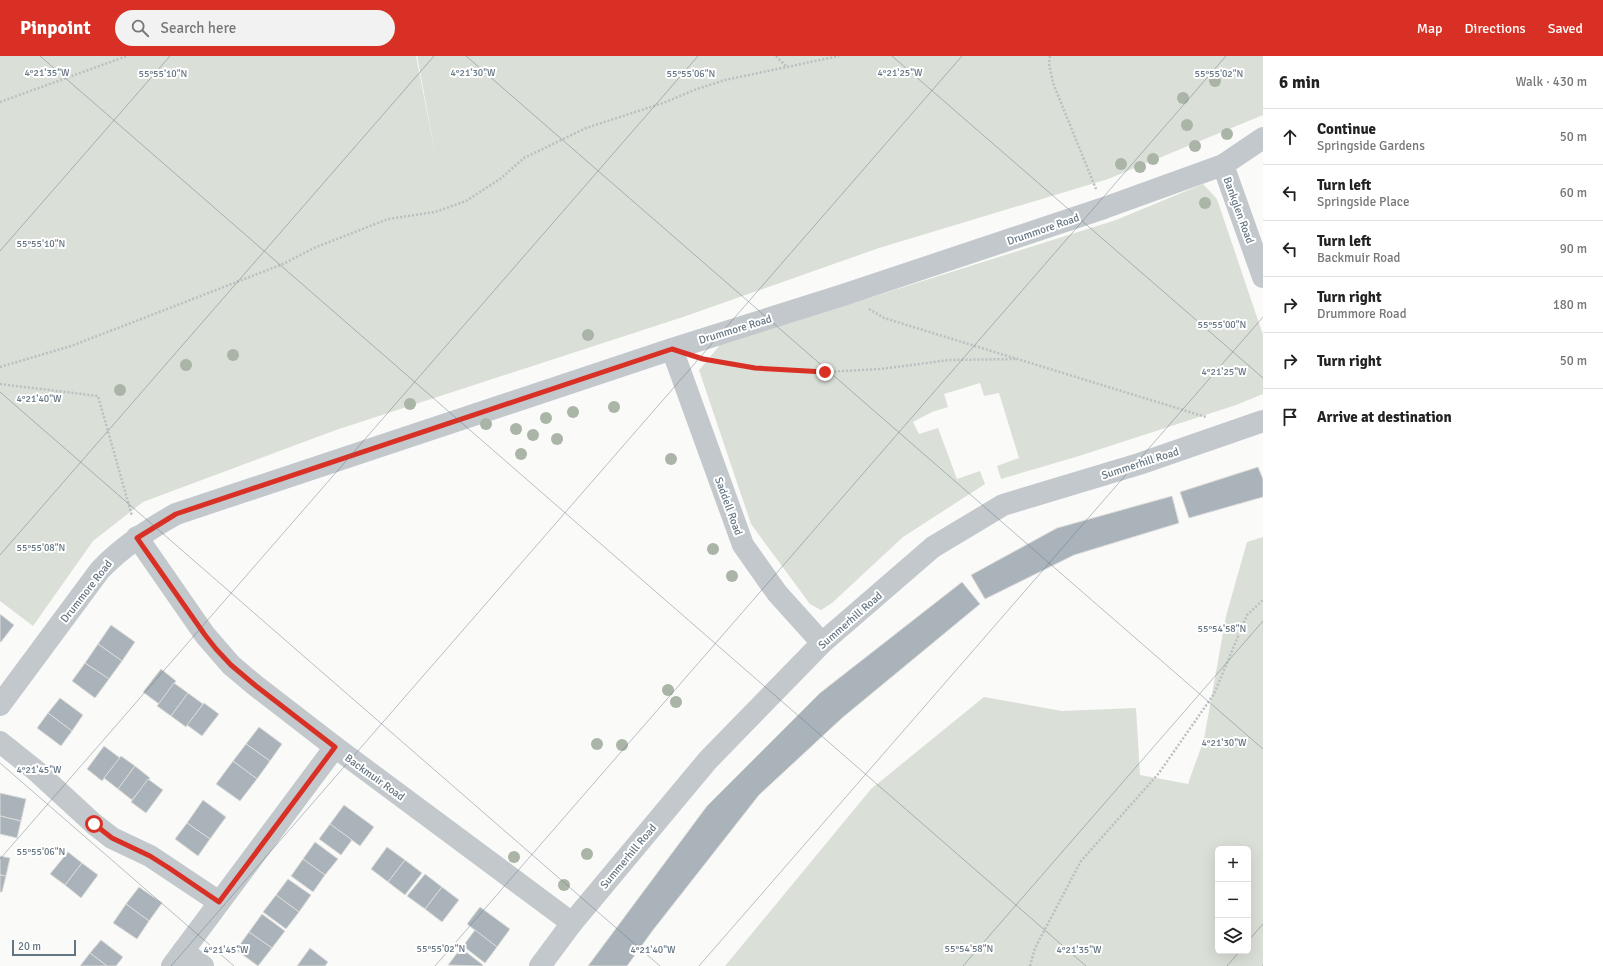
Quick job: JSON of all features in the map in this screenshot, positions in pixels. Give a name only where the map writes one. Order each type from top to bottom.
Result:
[{"type":"street","name":"Drummore Road","points":[[0,705],[100,570],[117,553],[137,538],[176,514],[672,349],[844,295],[1104,208],[1223,165],[1263,138]]},
{"type":"street","name":"Bankglen Road","points":[[1223,165],[1263,277]]},
{"type":"street","name":"Saddell Road","points":[[672,349],[743,544],[777,593],[822,643]]},
{"type":"street","name":"Summerhill Road","points":[[540,966],[572,923],[708,760],[822,643],[933,547],[1003,505],[1139,464],[1263,421]]},
{"type":"street","name":"Backmuir Road","points":[[137,538],[205,635],[231,665],[335,747],[572,923]]},
{"type":"street","points":[[0,742],[34,769],[94,824],[112,838],[150,856],[219,902]]},
{"type":"street","points":[[203,966],[178,958],[335,747]]},
{"type":"path","points":[[0,102],[127,56]]},
{"type":"path","points":[[776,56],[788,67]]},
{"type":"path","points":[[0,367],[71,346],[283,264],[314,248],[388,219],[435,212],[466,201],[500,178],[524,158],[586,128],[663,103],[697,89],[726,80],[840,56]]},
{"type":"path","points":[[1050,56],[1049,64],[1053,83],[1104,208]]},
{"type":"path","points":[[844,295],[884,318],[1203,416],[1238,430]]},
{"type":"path","points":[[710,360],[755,368],[825,372],[880,368],[950,360],[1020,359]]},
{"type":"path","points":[[0,384],[98,396],[129,501],[137,538]]},
{"type":"path","points":[[1030,966],[1035,948],[1081,861],[1159,773],[1214,694],[1247,615],[1263,600]]},
{"type":"shaded area","points":[[0,56],[416,56],[437,163],[417,56],[1263,56],[1263,115],[1108,179],[879,248],[683,317],[336,430],[143,502],[93,541],[33,626],[0,601]]},
{"type":"shaded area","points":[[1203,184],[1217,199],[1263,335],[1263,394],[1236,405],[1079,456],[1001,479],[997,466],[1019,458],[999,393],[984,396],[980,383],[944,394],[948,407],[932,412],[913,422],[919,434],[938,428],[957,479],[980,471],[985,484],[903,537],[832,603],[821,610],[810,604],[751,524],[699,370],[720,345],[1116,220]]},
{"type":"shaded area","points":[[1263,537],[1263,966],[725,966],[871,789],[984,697],[1062,711],[1136,708],[1140,775],[1188,784],[1204,739],[1226,616],[1247,542]]},
{"type":"building","points":[[1258,467],[1263,479],[1263,497],[1189,518],[1180,492]]},
{"type":"building","points":[[1172,496],[1179,523],[1074,555],[985,599],[971,575],[1057,528]]},
{"type":"building","points":[[962,582],[980,604],[842,718],[759,795],[653,930],[627,966],[588,966],[707,806],[820,693]]},
{"type":"building","points":[[0,614],[14,625],[1,642],[0,642]]},
{"type":"building","points":[[111,625],[135,642],[122,661],[98,644]]},
{"type":"building","points":[[98,644],[122,661],[109,679],[85,663]]},
{"type":"building","points":[[85,663],[109,679],[95,698],[72,681]]},
{"type":"building","points":[[161,669],[176,681],[159,704],[143,692]]},
{"type":"building","points":[[174,683],[188,693],[171,716],[157,706]]},
{"type":"building","points":[[188,693],[203,704],[186,727],[171,716]]},
{"type":"building","points":[[60,698],[83,715],[72,731],[48,713]]},
{"type":"building","points":[[204,703],[219,714],[202,736],[187,725]]},
{"type":"building","points":[[48,713],[72,731],[61,746],[37,728]]},
{"type":"building","points":[[259,727],[282,744],[270,761],[246,744]]},
{"type":"building","points":[[246,744],[270,761],[257,779],[233,761]]},
{"type":"building","points":[[104,746],[120,758],[102,781],[87,769]]},
{"type":"building","points":[[121,756],[135,766],[118,789],[104,778]]},
{"type":"building","points":[[233,761],[257,779],[240,801],[216,784]]},
{"type":"building","points":[[135,766],[150,778],[132,800],[118,789]]},
{"type":"building","points":[[148,779],[163,790],[146,813],[131,802]]},
{"type":"building","points":[[0,793],[26,799],[21,821],[0,816]]},
{"type":"building","points":[[203,800],[226,817],[210,839],[187,823]]},
{"type":"building","points":[[344,805],[374,827],[360,846],[330,824]]},
{"type":"building","points":[[0,816],[21,821],[17,838],[0,834]]},
{"type":"building","points":[[187,823],[210,839],[198,856],[175,839]]},
{"type":"building","points":[[330,824],[352,840],[341,855],[319,839]]},
{"type":"building","points":[[315,842],[338,859],[325,875],[303,859]]},
{"type":"building","points":[[387,847],[405,860],[388,882],[371,869]]},
{"type":"building","points":[[68,852],[82,863],[65,885],[50,874]]},
{"type":"building","points":[[0,856],[10,858],[6,876],[0,875]]},
{"type":"building","points":[[303,859],[325,875],[313,892],[291,876]]},
{"type":"building","points":[[405,860],[422,873],[405,895],[388,882]]},
{"type":"building","points":[[82,863],[98,875],[81,898],[65,885]]},
{"type":"building","points":[[425,874],[442,887],[425,909],[407,896]]},
{"type":"building","points":[[0,875],[6,876],[2,892],[0,892]]},
{"type":"building","points":[[288,879],[311,895],[299,912],[276,895]]},
{"type":"building","points":[[139,887],[162,903],[149,921],[126,904]]},
{"type":"building","points":[[442,887],[459,900],[442,922],[425,909]]},
{"type":"building","points":[[276,895],[299,912],[286,929],[263,912]]},
{"type":"building","points":[[126,904],[149,921],[137,939],[113,923]]},
{"type":"building","points":[[480,907],[510,929],[497,947],[467,924]]},
{"type":"building","points":[[262,914],[285,931],[272,948],[249,932]]},
{"type":"building","points":[[475,930],[497,947],[485,963],[463,946]]},
{"type":"building","points":[[249,932],[272,948],[258,966],[236,950]]},
{"type":"building","points":[[101,940],[123,957],[116,966],[107,966],[90,953]]},
{"type":"building","points":[[310,948],[328,962],[325,966],[297,966]]},
{"type":"building","points":[[461,948],[483,965],[448,965]]},
{"type":"building","points":[[90,953],[107,966],[80,966]]},
{"type":"route","points":[[94,824],[112,838],[150,856],[219,902],[335,747],[256,686],[231,665],[216,649],[137,538],[156,525],[176,514],[672,349],[703,359],[755,368],[825,372]]}]
